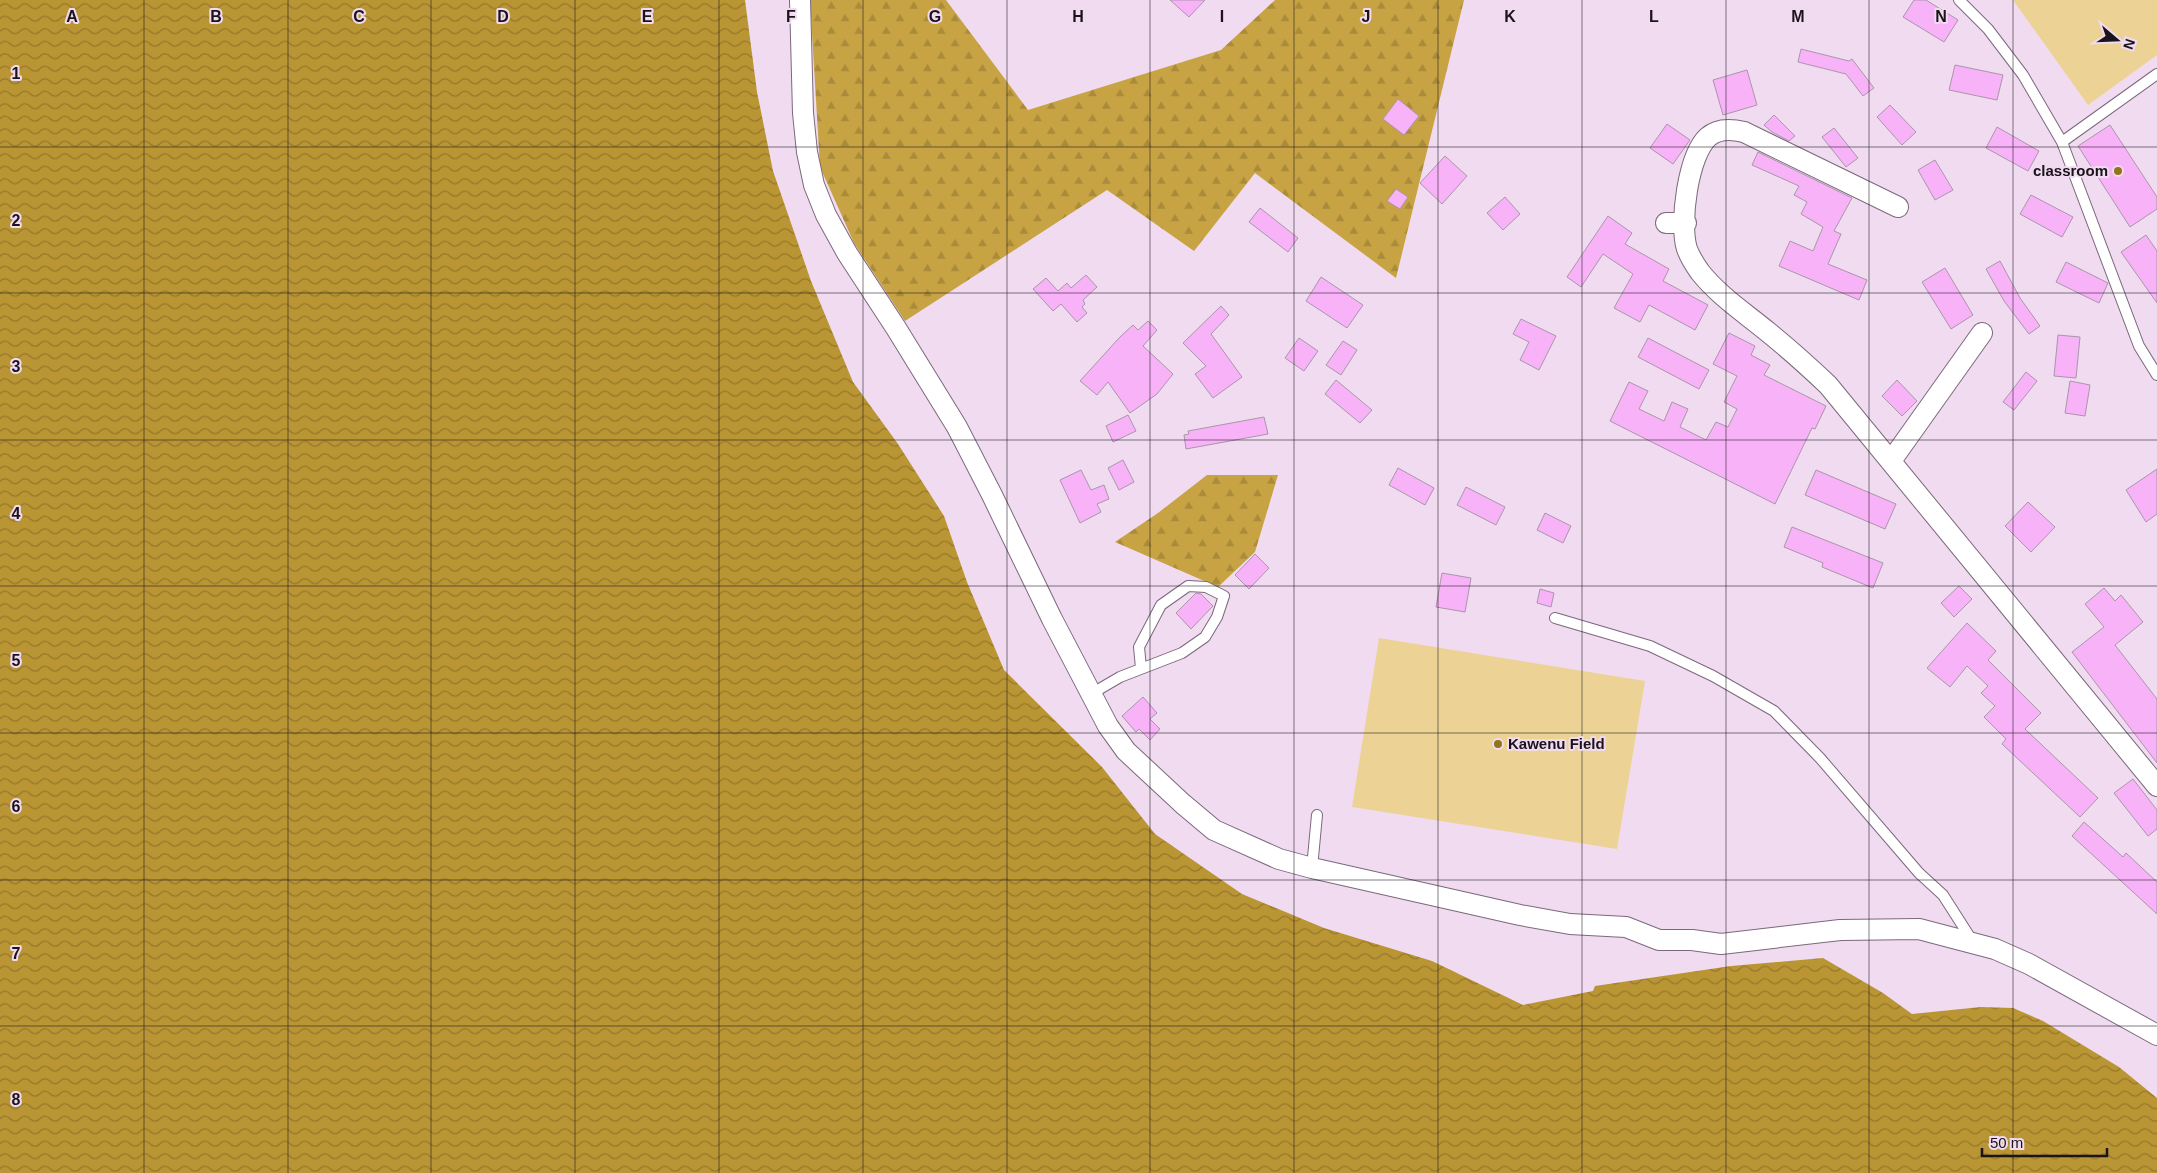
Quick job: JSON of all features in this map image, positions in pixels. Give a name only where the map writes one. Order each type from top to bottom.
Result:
[{"type":"street","points":[[800,0],[803,113],[807,152],[814,186],[826,215],[847,253],[902,336],[957,427],[1091,694],[1126,751],[1214,830],[1279,859],[1312,868],[1528,917],[1570,924],[1626,927],[1659,940],[1692,940],[1721,944],[1840,930],[1919,929],[1995,949],[2029,964],[2157,1035]]},
{"type":"street","points":[[1898,207],[1754,136],[1733,129],[1720,131],[1709,136],[1700,146],[1694,160],[1686,194],[1687,249],[1700,272],[1730,302],[1802,360],[1828,385],[1891,460],[2030,634],[2157,786]]},
{"type":"street","points":[[1666,223],[1686,223]]},
{"type":"street","points":[[1891,460],[1982,333]]},
{"type":"lane","points":[[1960,0],[1988,30],[2023,75],[2062,142],[2139,346],[2157,375]]},
{"type":"lane","points":[[2062,142],[2157,74]]},
{"type":"lane","points":[[1091,694],[1120,677],[1182,653],[1205,637],[1217,617],[1224,596],[1206,588],[1188,586],[1161,606],[1139,647],[1141,668]]},
{"type":"lane","points":[[1555,618],[1650,646],[1714,676],[1774,711],[1820,758],[1920,873],[1943,895],[1973,943]]},
{"type":"lane","points":[[1312,868],[1317,815]]},
{"type":"green space","points":[[810,0],[946,0],[1028,110],[1221,50],[1275,0],[1464,0],[1396,278],[1255,173],[1194,251],[1107,190],[905,321],[854,243],[820,167]]},
{"type":"green space","points":[[1207,475],[1278,475],[1255,552],[1218,587],[1115,542],[1158,513]]},
{"type":"shaded area","points":[[2013,0],[2157,0],[2157,55],[2088,105]]},
{"type":"shaded area","name":"Kawenu Field","points":[[1379,638],[1645,681],[1617,849],[1352,807]]},
{"type":"water","points":[[0,0],[745,0],[757,92],[773,171],[811,281],[853,382],[898,444],[944,516],[967,582],[1004,670],[1102,767],[1155,834],[1242,894],[1324,928],[1432,961],[1523,1005],[1593,991],[1595,986],[1731,966],[1823,958],[1883,993],[1912,1014],[1981,1007],[2013,1008],[2043,1021],[2119,1067],[2157,1098],[2157,1173],[0,1173]]},
{"type":"building","points":[[1170,0],[1205,0],[1189,17]]},
{"type":"building","points":[[1914,0],[1926,0],[1958,20],[1944,42],[1903,17]]},
{"type":"building","points":[[1801,49],[1849,61],[1852,59],[1874,88],[1863,96],[1846,74],[1798,62]]},
{"type":"building","points":[[1955,65],[2003,75],[1997,100],[1949,90]]},
{"type":"building","points":[[1747,70],[1757,105],[1723,115],[1713,80]]},
{"type":"building","points":[[1398,99],[1419,116],[1404,135],[1383,119]]},
{"type":"building","points":[[1890,105],[1916,132],[1902,145],[1877,117]]},
{"type":"building","points":[[1774,115],[1795,136],[1789,141],[1772,132],[1764,125]]},
{"type":"building","points":[[1667,124],[1690,140],[1673,164],[1650,148]]},
{"type":"building","name":"classroom","points":[[2110,125],[2157,197],[2157,209],[2130,227],[2078,146]]},
{"type":"building","points":[[1997,127],[2039,151],[2028,171],[1986,148]]},
{"type":"building","points":[[1834,128],[1858,158],[1846,167],[1822,137]]},
{"type":"building","points":[[1758,152],[1852,198],[1834,231],[1841,234],[1828,264],[1867,280],[1859,300],[1779,266],[1790,241],[1813,251],[1823,227],[1801,214],[1807,202],[1794,195],[1799,186],[1752,165]]},
{"type":"building","points":[[1445,156],[1467,176],[1442,204],[1420,183]]},
{"type":"building","points":[[1935,160],[1953,190],[1935,200],[1918,170]]},
{"type":"building","points":[[1396,189],[1408,197],[1400,209],[1387,201]]},
{"type":"building","points":[[2031,195],[2073,217],[2062,237],[2020,214]]},
{"type":"building","points":[[1505,197],[1520,214],[1503,230],[1487,213]]},
{"type":"building","points":[[1260,208],[1298,238],[1288,252],[1249,222]]},
{"type":"building","points":[[1608,216],[1632,233],[1625,244],[1669,269],[1663,281],[1708,305],[1695,330],[1649,305],[1640,322],[1614,308],[1633,274],[1603,254],[1581,287],[1567,277]]},
{"type":"building","points":[[2146,235],[2157,251],[2157,303],[2121,252]]},
{"type":"building","points":[[2000,261],[2020,298],[2040,326],[2029,334],[2004,301],[1986,269]]},
{"type":"building","points":[[2066,262],[2108,283],[2099,303],[2056,282]]},
{"type":"building","points":[[1945,268],[1973,315],[1951,329],[1922,282]]},
{"type":"building","points":[[1086,275],[1097,287],[1083,300],[1085,304],[1082,307],[1087,313],[1077,322],[1061,304],[1053,311],[1033,289],[1046,278],[1058,291],[1067,283],[1071,288]]},
{"type":"building","points":[[1321,277],[1363,305],[1347,328],[1306,301]]},
{"type":"building","points":[[1221,306],[1229,315],[1211,334],[1242,377],[1213,398],[1195,374],[1206,366],[1183,343]]},
{"type":"building","points":[[1521,319],[1556,336],[1539,370],[1520,360],[1529,342],[1513,334]]},
{"type":"building","points":[[1148,321],[1157,330],[1143,346],[1173,374],[1157,394],[1130,413],[1108,382],[1097,395],[1080,381],[1133,325],[1138,330]]},
{"type":"building","points":[[1729,333],[1755,346],[1751,355],[1770,365],[1764,375],[1826,406],[1815,429],[1812,428],[1775,504],[1610,421],[1629,382],[1648,391],[1639,409],[1664,421],[1672,402],[1688,409],[1680,427],[1706,440],[1716,422],[1728,427],[1737,409],[1724,402],[1737,376],[1713,364]]},
{"type":"building","points":[[2058,335],[2080,337],[2076,378],[2054,376]]},
{"type":"building","points":[[1299,338],[1318,351],[1304,371],[1285,358]]},
{"type":"building","points":[[1648,338],[1709,370],[1699,389],[1638,357]]},
{"type":"building","points":[[1343,341],[1357,350],[1341,375],[1326,365]]},
{"type":"building","points":[[2026,372],[2037,381],[2014,410],[2003,402]]},
{"type":"building","points":[[1336,380],[1372,410],[1360,423],[1325,394]]},
{"type":"building","points":[[1897,380],[1917,401],[1902,416],[1882,396]]},
{"type":"building","points":[[2070,381],[2090,385],[2085,416],[2065,413]]},
{"type":"building","points":[[1128,415],[1136,431],[1113,442],[1106,426]]},
{"type":"building","points":[[1264,417],[1268,434],[1186,449],[1184,435],[1189,434],[1188,431]]},
{"type":"building","points":[[1123,460],[1134,482],[1119,490],[1108,468]]},
{"type":"building","points":[[1398,468],[1434,488],[1425,505],[1389,485]]},
{"type":"building","points":[[2157,469],[2157,514],[2146,522],[2126,490]]},
{"type":"building","points":[[1081,470],[1091,490],[1104,485],[1109,499],[1097,504],[1101,512],[1080,523],[1060,480]]},
{"type":"building","points":[[1816,470],[1896,504],[1885,529],[1805,495]]},
{"type":"building","points":[[1466,487],[1505,507],[1496,525],[1457,505]]},
{"type":"building","points":[[2028,502],[2055,527],[2031,552],[2005,526]]},
{"type":"building","points":[[1545,513],[1571,526],[1563,543],[1537,530]]},
{"type":"building","points":[[1792,527],[1883,563],[1873,588],[1822,567],[1823,563],[1784,547]]},
{"type":"building","points":[[1255,554],[1269,568],[1249,589],[1235,575]]},
{"type":"building","points":[[1442,573],[1471,578],[1465,612],[1436,607]]},
{"type":"building","points":[[1959,586],[1972,599],[1954,617],[1941,603]]},
{"type":"building","points":[[2104,588],[2115,601],[2121,595],[2143,622],[2115,645],[2157,699],[2157,763],[2072,652],[2104,627],[2085,604]]},
{"type":"building","points":[[1540,589],[1554,593],[1551,607],[1537,603]]},
{"type":"building","points":[[1196,593],[1201,594],[1213,606],[1191,629],[1176,613]]},
{"type":"building","points":[[1967,623],[1996,651],[1988,660],[2041,713],[2025,729],[2098,798],[2080,817],[2002,744],[2006,739],[1984,717],[1995,706],[1981,693],[1988,686],[1967,666],[1950,687],[1927,668]]},
{"type":"building","points":[[1143,697],[1157,713],[1150,719],[1160,729],[1150,740],[1139,729],[1136,732],[1122,716]]},
{"type":"building","points":[[2133,779],[2157,810],[2157,829],[2148,836],[2114,793]]},
{"type":"building","points":[[2084,822],[2123,857],[2126,853],[2157,882],[2157,914],[2072,836]]},
{"type":"place","name":"classroom","points":[[2118,171]]},
{"type":"place","name":"Kawenu Field","points":[[1498,744]]}]
